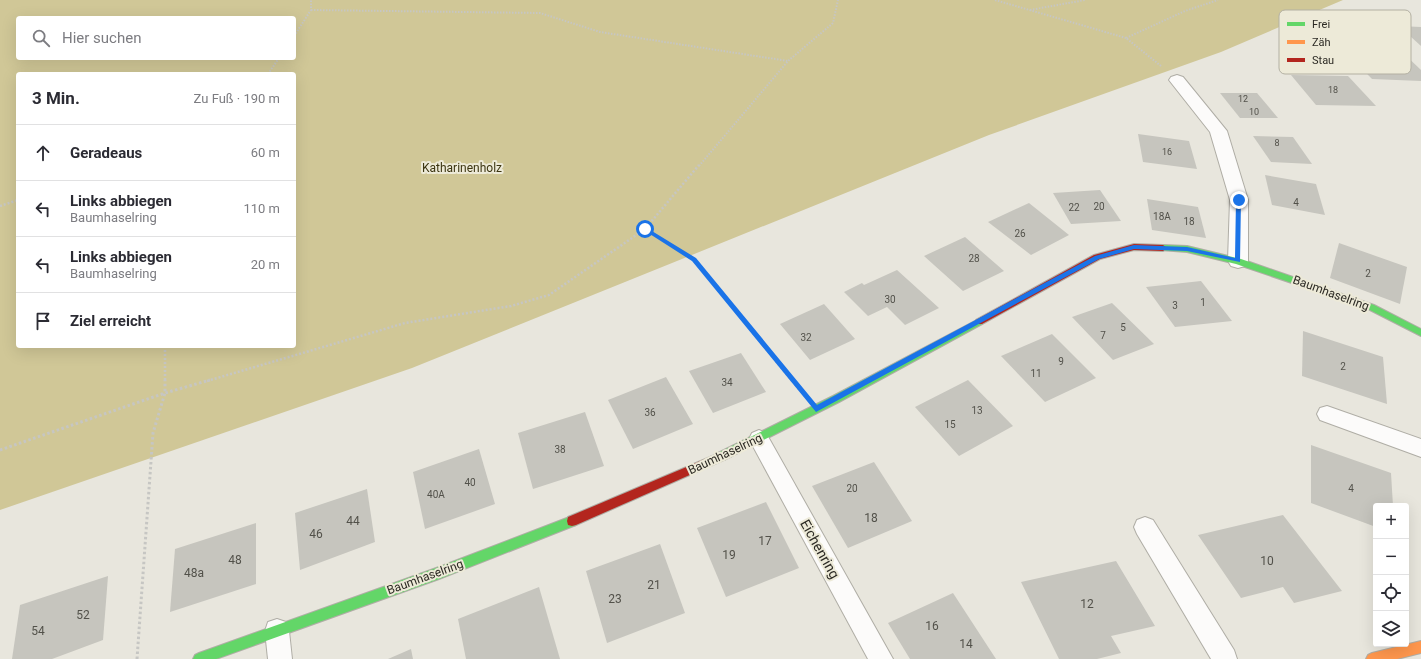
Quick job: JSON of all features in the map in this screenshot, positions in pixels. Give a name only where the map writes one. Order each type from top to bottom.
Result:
[{"type":"street","points":[[1177,80],[1218,131],[1239,200],[1238,261]]},
{"type":"street","name":"Baumhaselring","points":[[199,659],[550,531],[675,477],[759,438],[816,409],[1097,257],[1134,247],[1187,249],[1238,261],[1371,307],[1421,333]]},
{"type":"street","points":[[1372,659],[1421,647]]},
{"type":"lane","points":[[1327,414],[1421,448]]},
{"type":"lane","name":"Eichenring","points":[[759,438],[881,659]]},
{"type":"lane","points":[[1145,527],[1225,659]]},
{"type":"lane","points":[[277,631],[280,659]]},
{"type":"path","points":[[296,33],[311,10],[311,0]]},
{"type":"path","points":[[0,450],[164,393],[406,323],[511,306],[549,295],[645,229],[788,61],[833,23],[838,0]]},
{"type":"path","points":[[995,0],[1027,11],[1126,38],[1177,80]]},
{"type":"path","points":[[1027,11],[1086,0]]},
{"type":"path","points":[[1126,38],[1185,11],[1218,0]]},
{"type":"path","points":[[311,10],[540,13],[600,32],[788,61]]},
{"type":"path","points":[[269,72],[278,60]]},
{"type":"path","points":[[0,206],[16,201]]},
{"type":"path","points":[[645,229],[694,260],[816,409]]},
{"type":"path","points":[[137,659],[153,433],[164,393],[165,348]]},
{"type":"green space","name":"Katharinenholz","points":[[0,0],[1343,0],[1320,10],[1279,10],[1279,27],[1221,52],[989,135],[412,368],[0,510]]},
{"type":"building","points":[[1411,27],[1421,27],[1421,46],[1411,37]]},
{"type":"building","points":[[1411,60],[1421,70],[1421,81],[1372,79],[1367,74],[1411,74]]},
{"type":"building","points":[[1291,75],[1348,76],[1376,106],[1316,105]]},
{"type":"building","points":[[1220,93],[1257,93],[1278,118],[1240,118]]},
{"type":"building","points":[[1138,134],[1189,141],[1197,169],[1143,162]]},
{"type":"building","points":[[1253,136],[1293,137],[1312,164],[1271,162]]},
{"type":"building","points":[[1265,175],[1316,184],[1325,215],[1272,205]]},
{"type":"building","points":[[1100,190],[1121,221],[1071,224],[1053,193]]},
{"type":"building","points":[[1147,199],[1198,207],[1206,238],[1152,230]]},
{"type":"building","points":[[1029,203],[1069,235],[1031,255],[988,222]]},
{"type":"building","points":[[965,237],[1004,271],[963,291],[924,256]]},
{"type":"building","points":[[1339,243],[1407,267],[1400,304],[1330,278]]},
{"type":"building","points":[[897,270],[939,308],[905,325],[887,307],[868,316],[844,292],[862,283],[864,285]]},
{"type":"building","points":[[1201,281],[1232,321],[1175,327],[1146,287]]},
{"type":"building","points":[[1112,303],[1154,344],[1113,360],[1072,317]]},
{"type":"building","points":[[824,304],[855,339],[810,360],[780,324]]},
{"type":"building","points":[[1303,331],[1383,357],[1387,404],[1302,376]]},
{"type":"building","points":[[1052,334],[1096,378],[1045,402],[1001,356]]},
{"type":"building","points":[[741,353],[766,392],[713,413],[689,371]]},
{"type":"building","points":[[666,377],[693,424],[633,449],[608,400]]},
{"type":"building","points":[[968,380],[1013,426],[959,456],[915,407]]},
{"type":"building","points":[[585,412],[604,466],[533,489],[518,433]]},
{"type":"building","points":[[1311,445],[1391,473],[1393,503],[1373,503],[1373,526],[1311,503]]},
{"type":"building","points":[[479,449],[495,504],[425,529],[413,472]]},
{"type":"building","points":[[874,462],[912,521],[848,548],[812,486]]},
{"type":"building","points":[[367,489],[375,542],[300,570],[295,513]]},
{"type":"building","points":[[766,502],[799,568],[726,597],[697,528]]},
{"type":"building","points":[[1283,515],[1342,591],[1294,603],[1283,587],[1241,598],[1198,535]]},
{"type":"building","points":[[256,523],[256,584],[170,612],[175,549]]},
{"type":"building","points":[[660,544],[685,613],[607,643],[586,571]]},
{"type":"building","points":[[1116,561],[1155,626],[1111,636],[1121,653],[1097,659],[1059,659],[1021,582]]},
{"type":"building","points":[[108,576],[103,640],[52,659],[12,659],[20,605]]},
{"type":"building","points":[[539,587],[560,659],[466,659],[458,619]]},
{"type":"building","points":[[953,593],[996,659],[910,659],[888,623]]},
{"type":"building","points":[[411,649],[413,659],[388,659]]},
{"type":"traffic: fast","points":[[1163,248],[1187,249],[1238,261],[1371,307],[1421,333]]},
{"type":"traffic: fast","points":[[722,456],[836,399],[979,322]]},
{"type":"traffic: fast","points":[[199,659],[439,573],[572,521]]},
{"type":"traffic: slow","points":[[1372,659],[1421,647]]},
{"type":"traffic: jam","points":[[979,322],[1097,257],[1134,247],[1163,248]]},
{"type":"traffic: jam","points":[[572,521],[722,456]]},
{"type":"route","points":[[645,229],[694,260],[816,409],[1097,257],[1134,247],[1187,249],[1238,261],[1239,200]]}]
